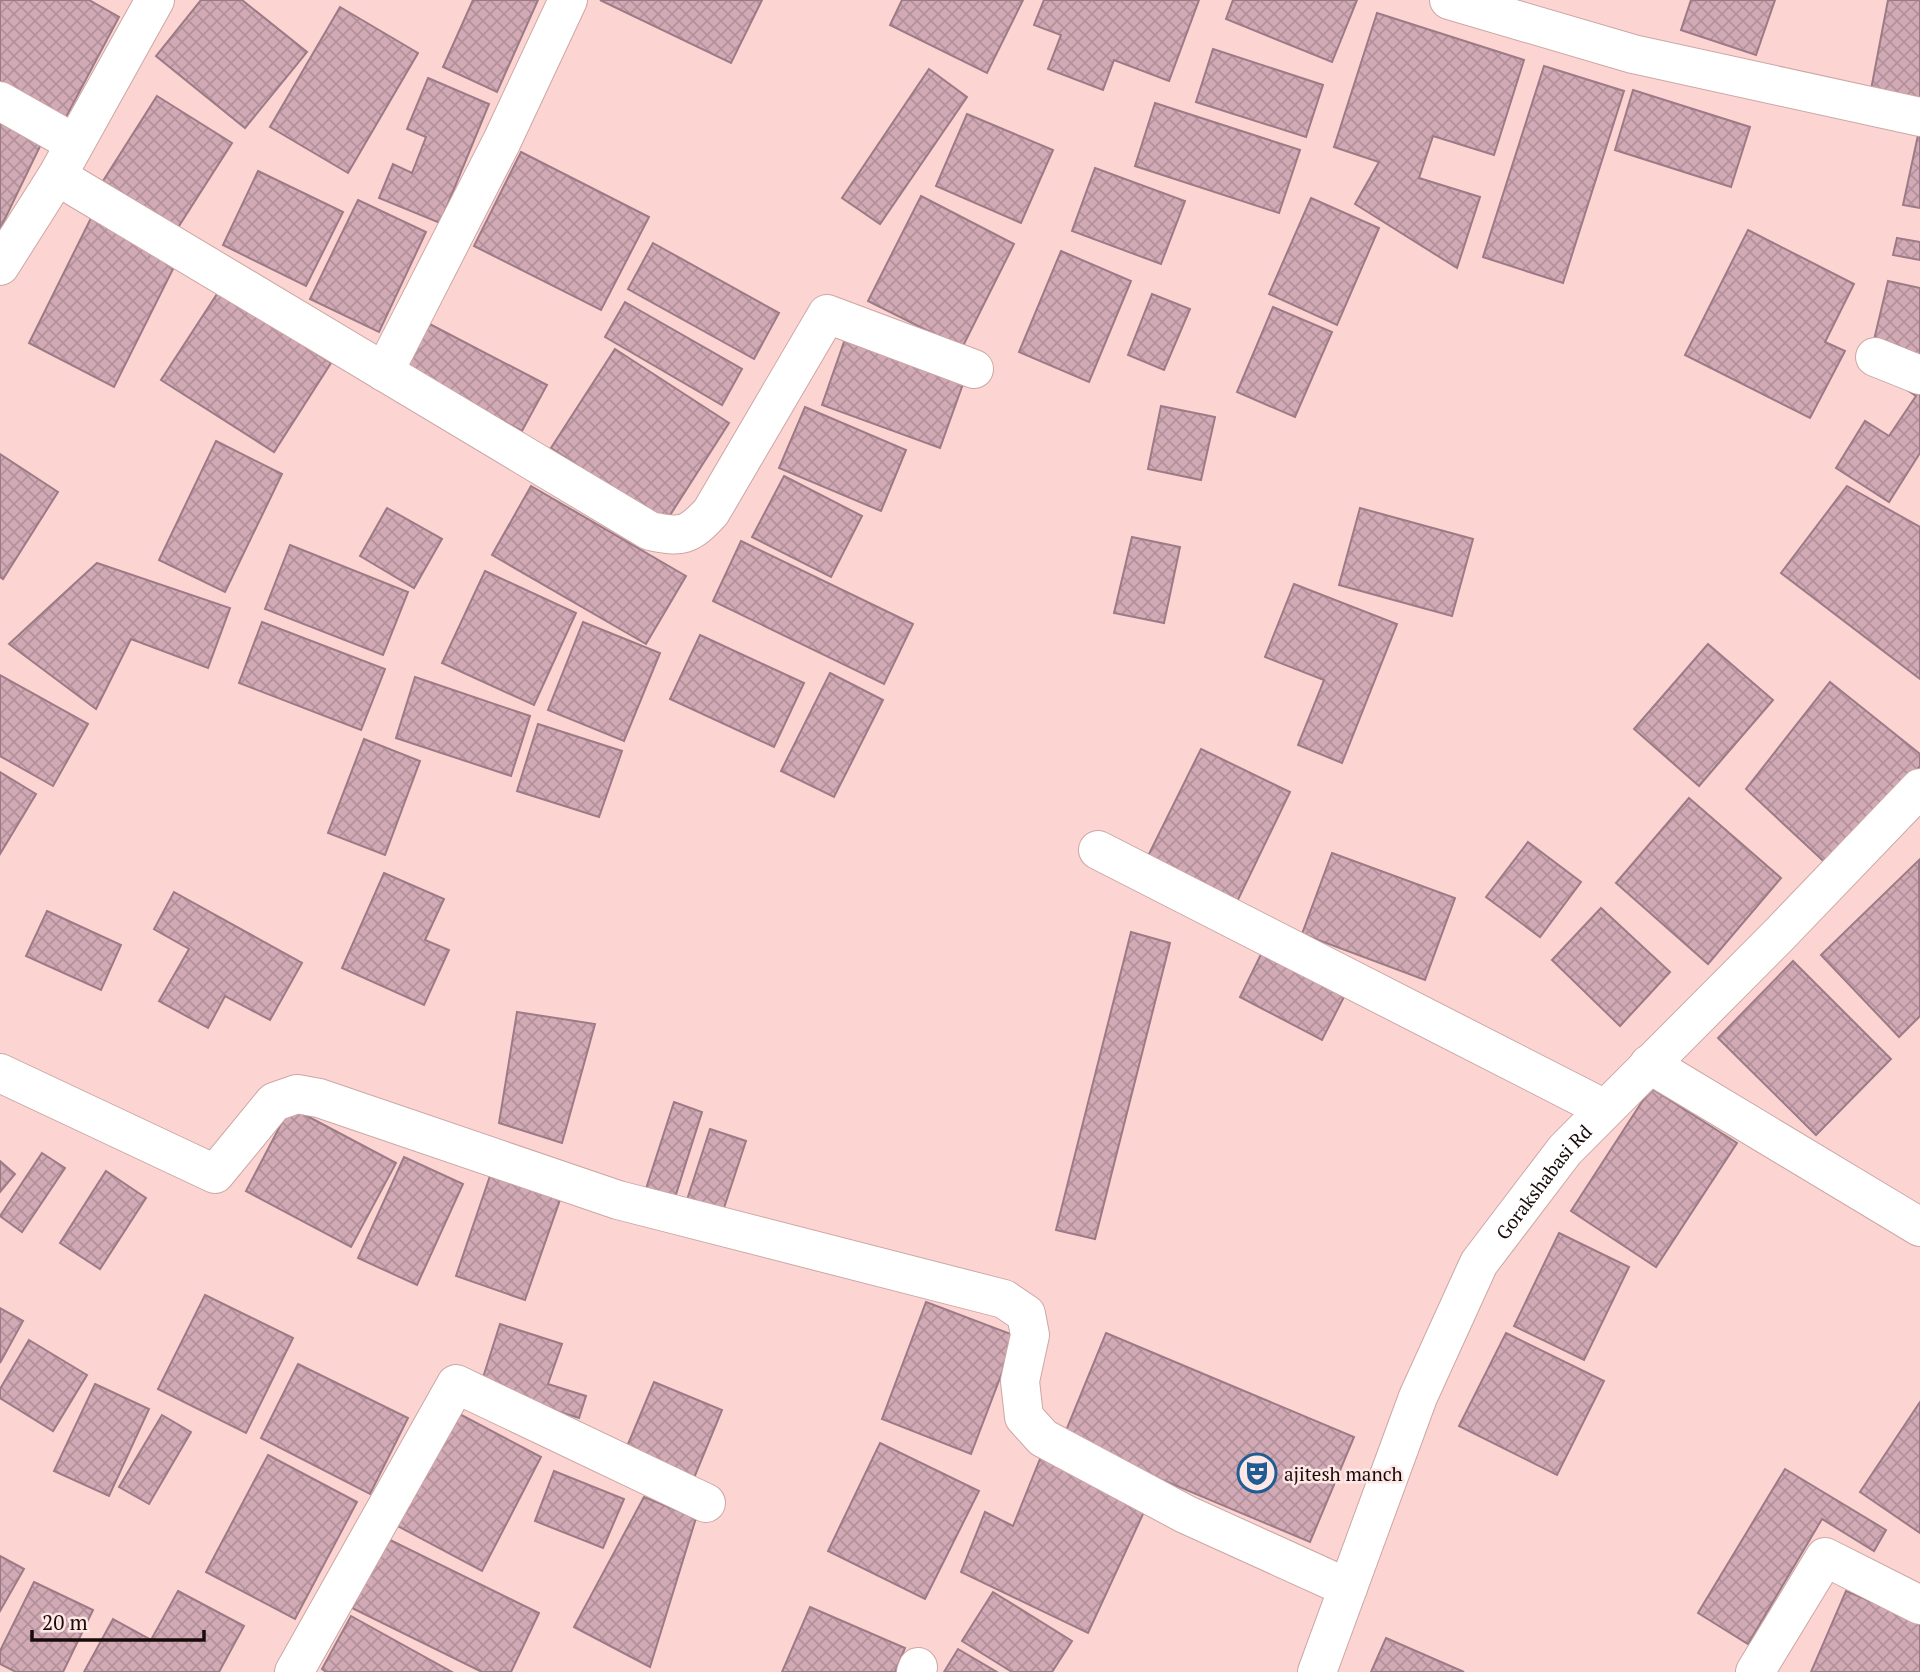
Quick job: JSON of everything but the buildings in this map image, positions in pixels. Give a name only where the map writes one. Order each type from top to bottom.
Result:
[{"type":"street","points":[[0,266],[65,159],[155,0]]},
{"type":"street","points":[[384,372],[502,141],[568,0]]},
{"type":"street","points":[[1449,0],[1524,11],[1633,54],[1920,117]]},
{"type":"street","points":[[0,102],[65,159],[384,372],[650,531],[672,536],[693,532],[711,512],[827,314],[974,369]]},
{"type":"street","points":[[1875,357],[1920,375]]},
{"type":"street","name":"Gorakshabasi Rd","points":[[1317,1672],[1418,1397],[1479,1263],[1565,1150],[1649,1064],[1687,1030],[1920,788]]},
{"type":"street","points":[[1098,850],[1605,1108]]},
{"type":"street","points":[[1649,1064],[1920,1227]]},
{"type":"street","points":[[0,1073],[215,1174],[274,1102],[296,1094],[319,1098],[618,1200],[1004,1299],[1026,1314],[1030,1335],[1020,1381],[1024,1417],[1043,1438],[1185,1514],[1348,1588]]},
{"type":"street","points":[[295,1672],[456,1384],[706,1503]]},
{"type":"street","points":[[1755,1672],[1825,1557],[1920,1605]]},
{"type":"place","name":"ajitesh manch","points":[[1257,1473]]}]
